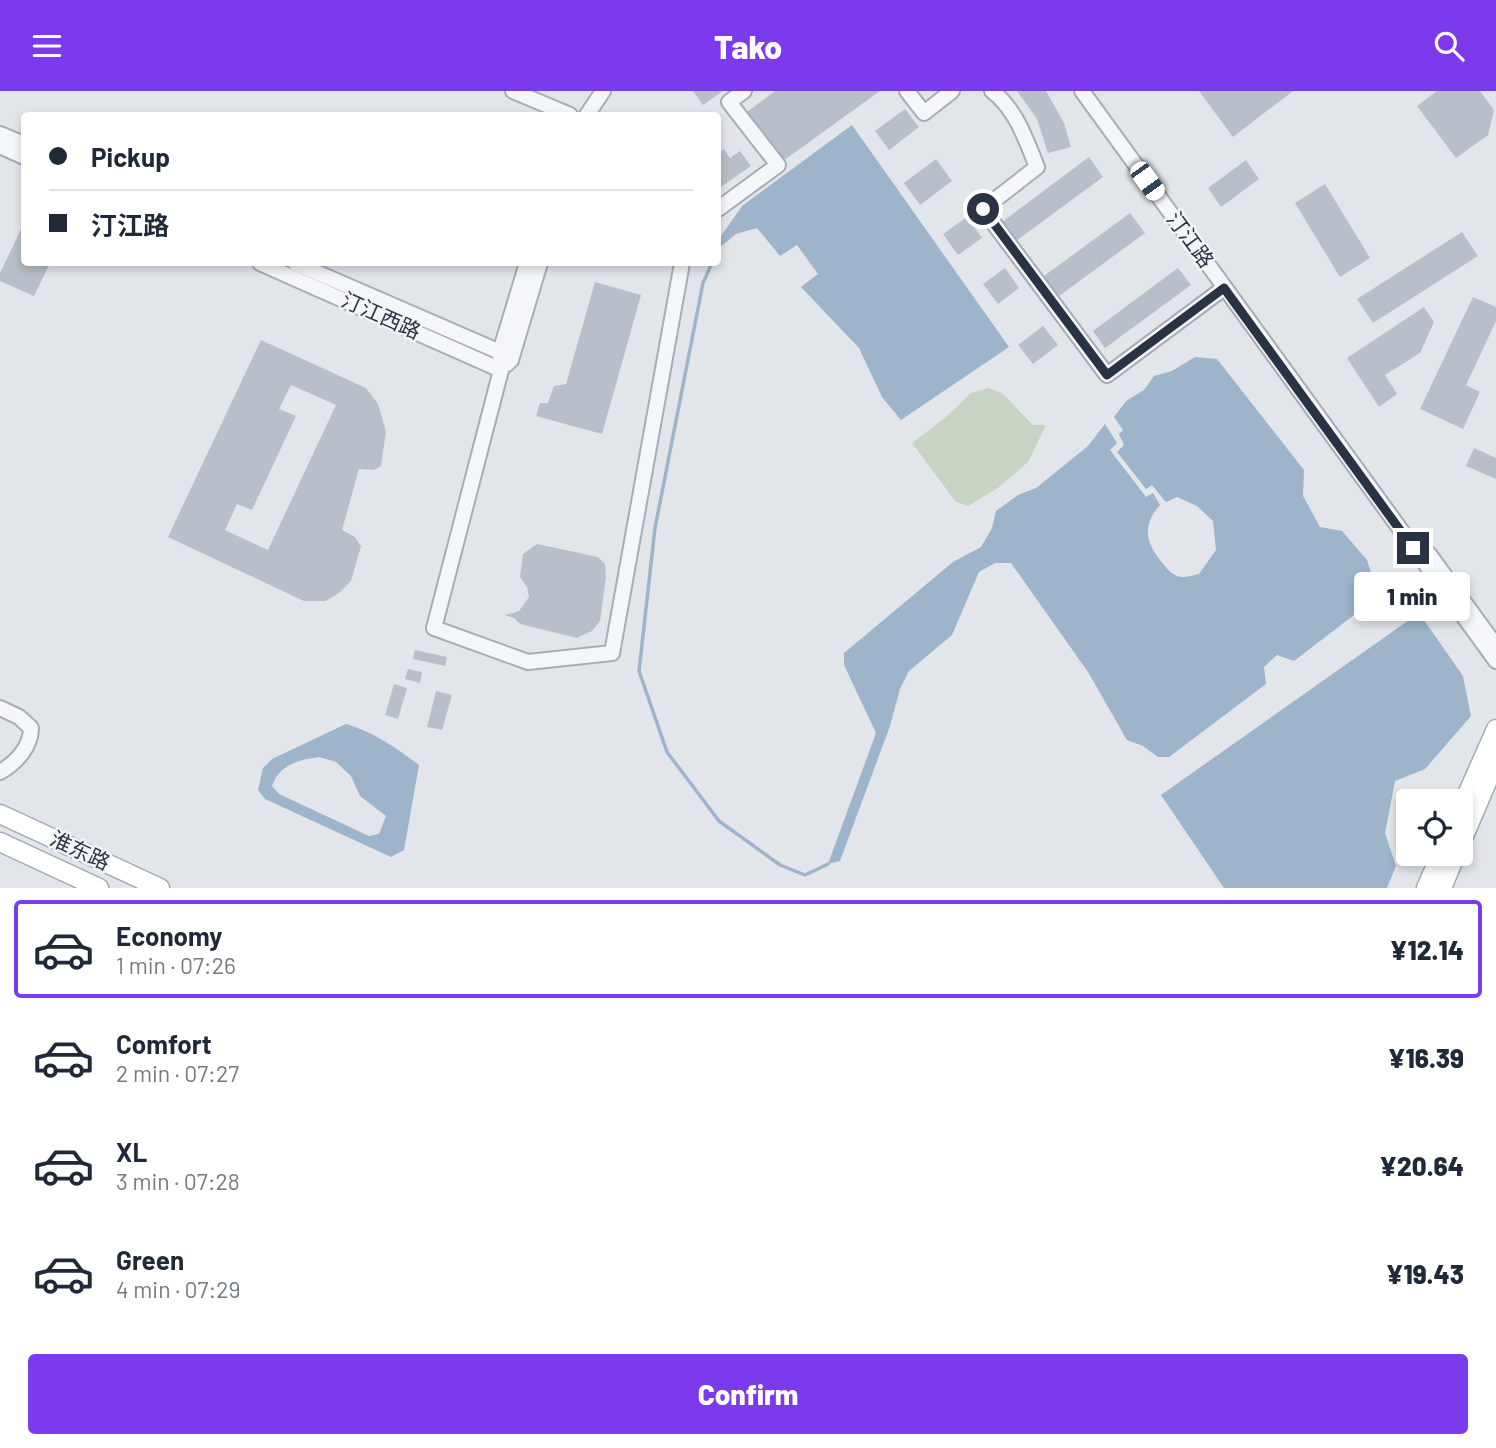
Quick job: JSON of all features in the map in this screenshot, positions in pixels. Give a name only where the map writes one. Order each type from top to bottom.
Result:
[{"type":"main road","points":[[1469,789],[1496,729]]},
{"type":"main road","points":[[1473,815],[1496,761]]},
{"type":"main road","name":"淮东路","points":[[0,814],[160,888]]},
{"type":"main road","name":"淮东路","points":[[0,842],[99,888]]},
{"type":"main road","points":[[1426,888],[1436,866]]},
{"type":"main road","points":[[1442,888],[1452,866]]},
{"type":"street","points":[[513,91],[563,112]]},
{"type":"street","points":[[589,112],[603,91]]},
{"type":"street","points":[[600,112],[614,91]]},
{"type":"street","points":[[721,207],[778,165],[729,102],[744,91]]},
{"type":"street","points":[[907,91],[924,113],[952,91]]},
{"type":"street","points":[[992,91],[1019,124],[1037,167],[983,209],[1107,375],[1224,288]]},
{"type":"street","name":"汀江路","points":[[1082,91],[1496,661]]},
{"type":"street","name":"汀江路","points":[[1090,91],[1496,646]]},
{"type":"street","points":[[0,134],[21,143]]},
{"type":"street","points":[[0,146],[21,156]]},
{"type":"street","name":"汀江西路","points":[[267,266],[504,361]]},
{"type":"street","name":"汀江西路","points":[[301,266],[504,361]]},
{"type":"street","points":[[526,266],[434,628],[528,662],[612,653],[681,266]]},
{"type":"street","points":[[504,361],[539,266]]},
{"type":"street","points":[[0,708],[19,717],[31,728],[31,739],[18,759],[0,772]]},
{"type":"green space","points":[[988,388],[1002,393],[1033,425],[1046,425],[1028,462],[998,488],[968,506],[956,502],[912,443],[946,417],[971,393]]},
{"type":"water","points":[[852,125],[1009,347],[901,420],[882,397],[859,348],[801,287],[818,274],[797,245],[780,256],[757,228],[736,234],[721,246],[721,236],[742,206]]},
{"type":"water","points":[[1195,357],[1217,359],[1304,470],[1303,496],[1320,527],[1342,531],[1367,560],[1375,584],[1367,605],[1294,661],[1277,655],[1264,667],[1266,684],[1169,757],[1158,757],[1143,746],[1127,740],[1088,672],[1011,563],[995,563],[979,572],[952,635],[909,671],[900,689],[890,726],[840,861],[828,864],[876,733],[844,665],[844,653],[953,562],[981,547],[992,528],[996,511],[1018,495],[1036,488],[1088,446],[1105,424],[1117,443],[1110,450],[1146,497],[1153,493],[1160,505],[1148,529],[1153,550],[1174,575],[1183,577],[1199,574],[1216,550],[1213,521],[1197,506],[1177,497],[1166,502],[1152,485],[1146,489],[1117,452],[1124,445],[1119,434],[1123,430],[1114,417],[1126,401],[1144,390],[1154,376],[1172,371]]},
{"type":"water","points":[[1419,613],[1463,676],[1471,716],[1425,769],[1395,781],[1385,833],[1396,866],[1387,888],[1224,888],[1161,795]]},
{"type":"water","points":[[346,724],[375,736],[402,753],[419,765],[404,850],[391,857],[265,799],[258,790],[263,768],[272,759]],"holes":[[[319,757],[336,762],[351,776],[360,796],[386,816],[379,834],[369,836],[279,794],[272,786],[284,768],[297,762]]]},
{"type":"building","points":[[693,91],[723,91],[703,105]]},
{"type":"building","points":[[775,91],[880,91],[783,161],[747,112]]},
{"type":"building","points":[[1017,91],[1046,91],[1064,123],[1071,147],[1048,153],[1037,119]]},
{"type":"building","points":[[1199,91],[1293,91],[1233,137]]},
{"type":"building","points":[[1437,91],[1480,91],[1494,110],[1488,135],[1456,158],[1417,106]]},
{"type":"building","points":[[905,109],[919,127],[889,150],[875,131]]},
{"type":"building","points":[[724,149],[730,158],[740,151],[751,166],[721,187],[721,152]]},
{"type":"building","points":[[1089,157],[1103,177],[1016,241],[1002,222]]},
{"type":"building","points":[[936,159],[952,181],[920,205],[904,183]]},
{"type":"building","points":[[1246,160],[1259,179],[1221,207],[1208,188]]},
{"type":"building","points":[[1325,184],[1370,258],[1340,277],[1295,203]]},
{"type":"building","points":[[1130,213],[1145,233],[1055,299],[1040,279]]},
{"type":"building","points":[[967,217],[982,238],[958,255],[943,234]]},
{"type":"building","points":[[21,229],[21,266],[49,266],[34,296],[0,281],[0,273]]},
{"type":"building","points":[[1462,232],[1478,256],[1373,323],[1357,299]]},
{"type":"building","points":[[1005,268],[1019,288],[998,304],[983,284]]},
{"type":"building","points":[[1178,268],[1191,285],[1105,348],[1093,331]]},
{"type":"building","points":[[595,282],[641,295],[602,434],[536,416],[540,403],[548,403],[554,386],[566,384]]},
{"type":"building","points":[[1473,297],[1496,307],[1496,321],[1466,385],[1480,392],[1463,429],[1420,409]]},
{"type":"building","points":[[1424,307],[1434,322],[1420,353],[1385,375],[1397,394],[1379,407],[1347,358]]},
{"type":"building","points":[[1043,326],[1058,345],[1033,364],[1018,345]]},
{"type":"building","points":[[261,340],[366,388],[378,404],[386,431],[381,466],[374,470],[359,469],[342,530],[355,537],[361,546],[351,581],[339,593],[326,601],[304,601],[168,537]],"holes":[[[291,385],[336,405],[268,550],[225,530],[237,504],[252,510],[296,416],[279,409]]]},
{"type":"building","points":[[1474,448],[1496,458],[1496,479],[1466,466]]},
{"type":"building","points":[[537,544],[598,557],[605,564],[606,577],[600,621],[592,631],[577,638],[520,624],[505,615],[519,611],[529,597],[527,587],[520,577],[523,554]]},
{"type":"building","points":[[415,650],[447,657],[445,666],[413,659]]},
{"type":"building","points":[[408,669],[422,672],[420,683],[405,679]]},
{"type":"building","points":[[394,684],[407,688],[398,719],[385,715]]},
{"type":"building","points":[[436,691],[452,695],[442,730],[427,727]]},
{"type":"waterway","points":[[711,266],[703,283],[655,528],[639,671],[667,752],[719,821],[780,865],[805,875],[828,864]]},
{"type":"route","points":[[983,209],[1107,375],[1224,288],[1413,548]]}]
